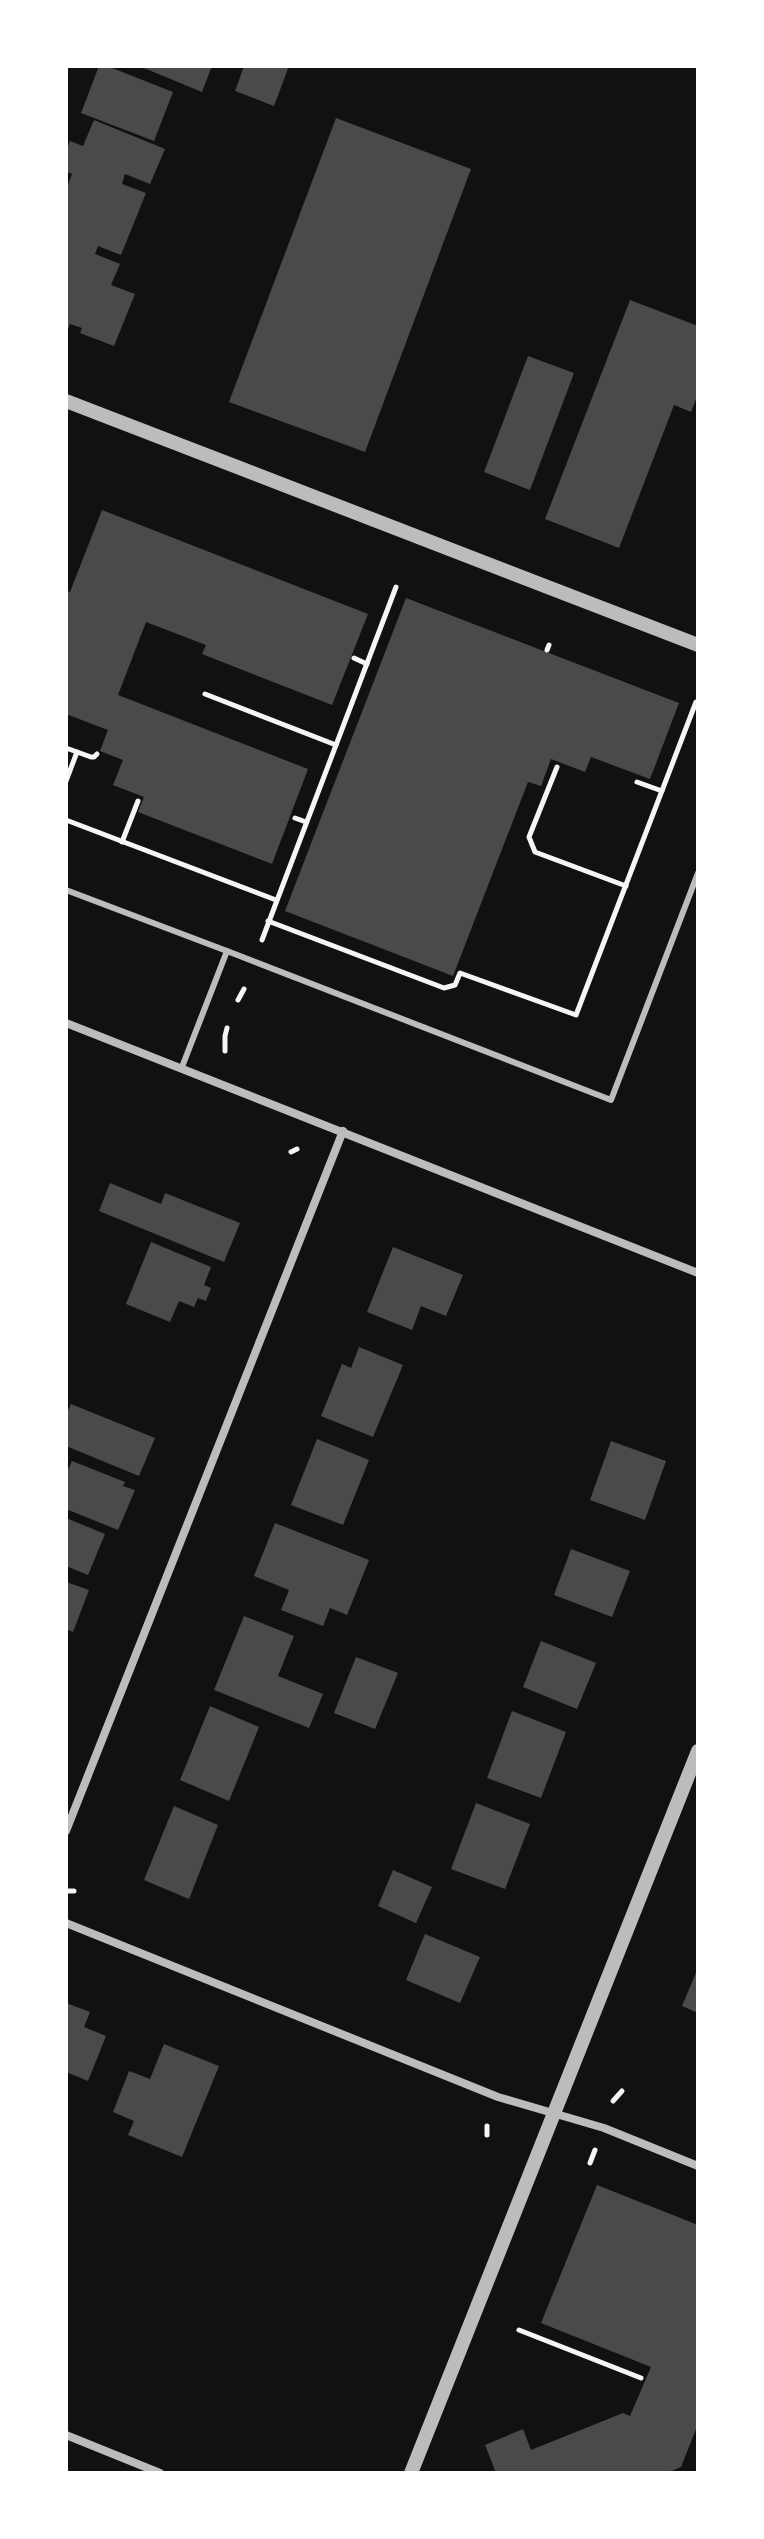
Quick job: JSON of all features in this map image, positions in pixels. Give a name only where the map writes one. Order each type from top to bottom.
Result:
[{"type":"street","points":[[66,401],[698,645]]},
{"type":"street","points":[[66,1023],[698,1273]]},
{"type":"street","points":[[66,1831],[343,1131]]},
{"type":"street","points":[[411,2473],[698,1751]]},
{"type":"street","points":[[66,1923],[498,2097],[604,2128],[698,2166]]},
{"type":"street","points":[[66,2435],[160,2473]]},
{"type":"lane","points":[[66,890],[611,1100],[698,873]]},
{"type":"lane","points":[[182,1067],[227,951]]},
{"type":"path","points":[[264,932],[396,587]]},
{"type":"path","points":[[354,658],[367,664]]},
{"type":"path","points":[[205,694],[336,745]]},
{"type":"path","points":[[268,921],[444,988],[455,985],[460,973],[576,1015],[696,702]]},
{"type":"path","points":[[66,748],[94,757],[97,754]]},
{"type":"path","points":[[66,781],[77,752]]},
{"type":"path","points":[[557,767],[529,837],[535,852],[626,886]]},
{"type":"path","points":[[637,782],[662,791]]},
{"type":"path","points":[[122,842],[138,801]]},
{"type":"path","points":[[295,818],[306,822]]},
{"type":"path","points":[[66,820],[276,900]]},
{"type":"path","points":[[365,958],[369,947]]},
{"type":"path","points":[[234,1011],[244,989]]},
{"type":"path","points":[[225,1051],[229,1024]]},
{"type":"path","points":[[66,1891],[74,1891]]},
{"type":"path","points":[[613,2101],[622,2091]]},
{"type":"path","points":[[487,2126],[487,2135]]},
{"type":"path","points":[[590,2163],[595,2150]]},
{"type":"path","points":[[519,2330],[641,2378]]},
{"type":"building","points":[[99,66],[107,66],[173,92],[154,141],[81,113]]},
{"type":"building","points":[[139,66],[212,66],[202,92]]},
{"type":"building","points":[[244,66],[289,66],[274,106],[235,91]]},
{"type":"building","points":[[336,118],[471,169],[365,452],[229,402]]},
{"type":"building","points":[[94,120],[165,149],[150,184],[125,174],[122,184],[146,193],[121,255],[98,246],[95,254],[120,264],[111,285],[135,294],[114,346],[80,333],[82,328],[70,324],[66,334],[66,190],[72,174],[66,171],[66,151],[70,141],[83,146]]},
{"type":"building","points":[[630,300],[698,326],[698,394],[691,412],[674,405],[619,548],[545,519]]},
{"type":"building","points":[[528,356],[574,373],[530,490],[484,472]]},
{"type":"building","points":[[102,510],[368,614],[332,705],[202,654],[206,645],[146,622],[118,695],[308,769],[272,864],[138,812],[144,797],[113,785],[123,760],[100,751],[108,730],[66,714],[66,591],[70,592]]},
{"type":"building","points":[[406,598],[679,703],[650,779],[591,757],[585,772],[551,759],[541,786],[528,782],[453,976],[285,911]]},
{"type":"building","points":[[110,1183],[161,1204],[165,1193],[240,1223],[224,1262],[99,1211]]},
{"type":"building","points":[[151,1242],[211,1267],[204,1285],[211,1288],[206,1301],[198,1298],[194,1307],[179,1301],[170,1322],[126,1304]]},
{"type":"building","points":[[393,1247],[463,1275],[446,1316],[421,1306],[412,1330],[367,1312]]},
{"type":"building","points":[[359,1347],[403,1365],[373,1437],[321,1416],[342,1364],[351,1368]]},
{"type":"building","points":[[71,1404],[155,1438],[139,1476],[66,1446],[66,1415]]},
{"type":"building","points":[[317,1439],[369,1460],[343,1525],[291,1505]]},
{"type":"building","points":[[611,1441],[666,1461],[645,1520],[590,1500]]},
{"type":"building","points":[[72,1461],[125,1482],[123,1486],[135,1490],[118,1530],[66,1509],[66,1474]]},
{"type":"building","points":[[66,1518],[105,1534],[88,1575],[66,1566]]},
{"type":"building","points":[[275,1523],[369,1560],[347,1615],[330,1608],[323,1626],[281,1610],[289,1590],[254,1576]]},
{"type":"building","points":[[571,1549],[630,1571],[612,1617],[554,1595]]},
{"type":"building","points":[[66,1582],[89,1590],[73,1632],[66,1629]]},
{"type":"building","points":[[244,1616],[294,1636],[278,1676],[323,1694],[309,1728],[214,1690]]},
{"type":"building","points":[[541,1641],[596,1663],[577,1709],[523,1687]]},
{"type":"building","points":[[356,1657],[398,1673],[375,1729],[334,1713]]},
{"type":"building","points":[[210,1706],[259,1727],[229,1801],[180,1780]]},
{"type":"building","points":[[512,1711],[566,1732],[541,1798],[487,1778]]},
{"type":"building","points":[[476,1803],[530,1824],[505,1889],[451,1869]]},
{"type":"building","points":[[174,1806],[218,1825],[189,1899],[144,1880]]},
{"type":"building","points":[[393,1870],[432,1887],[416,1923],[378,1906]]},
{"type":"building","points":[[425,1934],[480,1957],[460,2003],[406,1980]]},
{"type":"building","points":[[698,1968],[698,2013],[682,2006]]},
{"type":"building","points":[[66,2003],[90,2012],[84,2027],[106,2036],[88,2081],[66,2072]]},
{"type":"building","points":[[164,2044],[219,2066],[182,2157],[128,2135],[134,2121],[113,2112],[129,2071],[150,2079]]},
{"type":"building","points":[[597,2185],[698,2225],[698,2424],[681,2467],[667,2473],[496,2473],[485,2445],[523,2429],[531,2450],[623,2413],[630,2416],[651,2367],[541,2323]]}]
